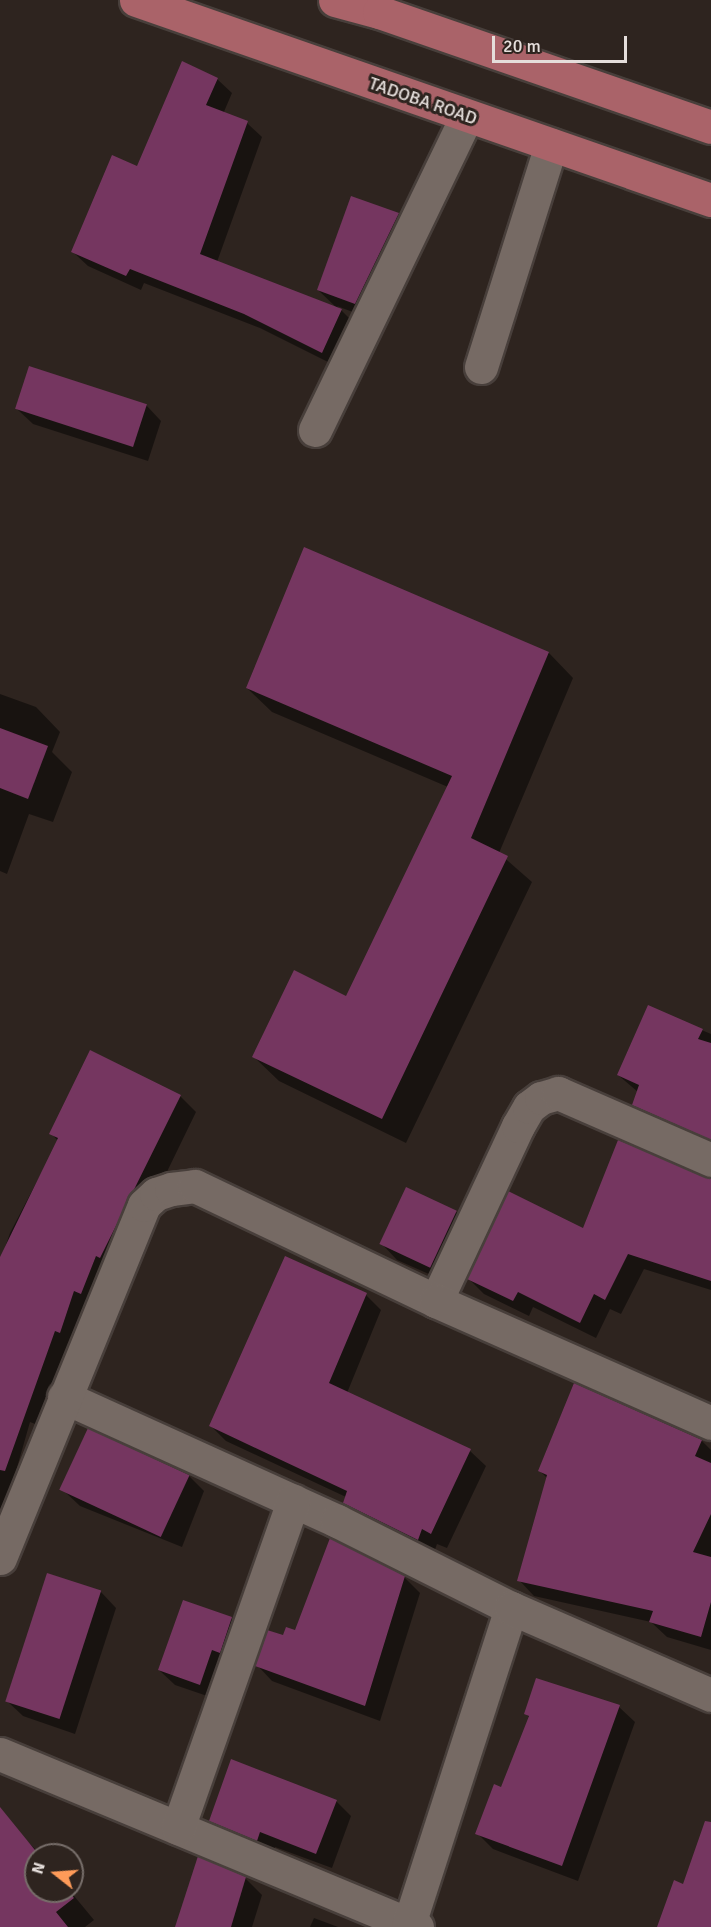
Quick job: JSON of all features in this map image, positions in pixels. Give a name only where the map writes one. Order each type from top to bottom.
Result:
[{"type":"main road","name":"TADOBA ROAD","points":[[136,0],[711,200]]},
{"type":"main road","points":[[335,0],[382,6],[711,127]]},
{"type":"street","points":[[315,429],[467,116]]},
{"type":"street","points":[[481,367],[551,144]]},
{"type":"street","points":[[436,1301],[518,1126],[529,1107],[541,1098],[558,1093],[711,1160]]},
{"type":"street","points":[[0,1558],[144,1205],[156,1194],[171,1189],[195,1186],[436,1301],[711,1423]]},
{"type":"street","points":[[64,1397],[293,1501],[511,1608],[711,1695]]},
{"type":"street","points":[[177,1828],[293,1501]]},
{"type":"street","points":[[0,1754],[413,1926],[511,1608]]},
{"type":"building","points":[[182,61],[218,78],[206,105],[248,121],[200,254],[342,309],[322,353],[244,314],[130,269],[126,276],[71,252],[112,155],[137,166]]},
{"type":"building","points":[[351,196],[399,213],[355,304],[317,290]]},
{"type":"building","points":[[29,366],[147,404],[133,447],[15,409]]},
{"type":"building","points":[[304,547],[549,652],[471,838],[508,856],[382,1119],[252,1057],[294,970],[346,996],[452,776],[246,688]]},
{"type":"building","points":[[0,728],[48,746],[28,799],[0,788]]},
{"type":"building","points":[[648,1005],[703,1029],[698,1039],[711,1043],[711,1140],[632,1105],[639,1085],[617,1075]]},
{"type":"building","points":[[90,1050],[181,1095],[100,1258],[96,1256],[81,1294],[74,1291],[60,1333],[55,1331],[5,1471],[0,1470],[0,1257],[58,1138],[49,1134]]},
{"type":"building","points":[[618,1140],[711,1178],[711,1281],[628,1254],[605,1300],[594,1294],[580,1323],[518,1292],[513,1301],[467,1279],[508,1191],[583,1228]]},
{"type":"building","points":[[406,1187],[457,1211],[430,1268],[379,1244]]},
{"type":"building","points":[[285,1256],[367,1293],[329,1383],[471,1449],[431,1534],[422,1529],[418,1540],[343,1503],[347,1491],[209,1426]]},
{"type":"building","points":[[574,1383],[702,1440],[695,1456],[711,1463],[711,1514],[693,1552],[711,1557],[711,1602],[701,1637],[649,1622],[653,1611],[517,1581],[547,1475],[538,1471]]},
{"type":"building","points":[[88,1428],[190,1475],[161,1537],[59,1490]]},
{"type":"building","points":[[330,1538],[405,1576],[365,1706],[255,1666],[267,1630],[283,1635],[286,1627],[295,1630]]},
{"type":"building","points":[[47,1573],[101,1591],[59,1719],[5,1701]]},
{"type":"building","points":[[183,1600],[232,1617],[220,1653],[212,1650],[200,1685],[158,1670]]},
{"type":"building","points":[[536,1678],[620,1705],[562,1866],[475,1834],[494,1784],[501,1787],[529,1716],[524,1714]]},
{"type":"building","points":[[231,1759],[337,1800],[316,1854],[260,1832],[257,1841],[209,1821]]},
{"type":"building","points":[[0,1807],[29,1843],[24,1843],[24,1903],[68,1903],[56,1912],[68,1927],[0,1927]]},
{"type":"building","points":[[705,1821],[711,1822],[711,1927],[657,1927],[674,1880],[683,1884]]},
{"type":"building","points":[[198,1856],[246,1877],[231,1927],[175,1927]]}]
